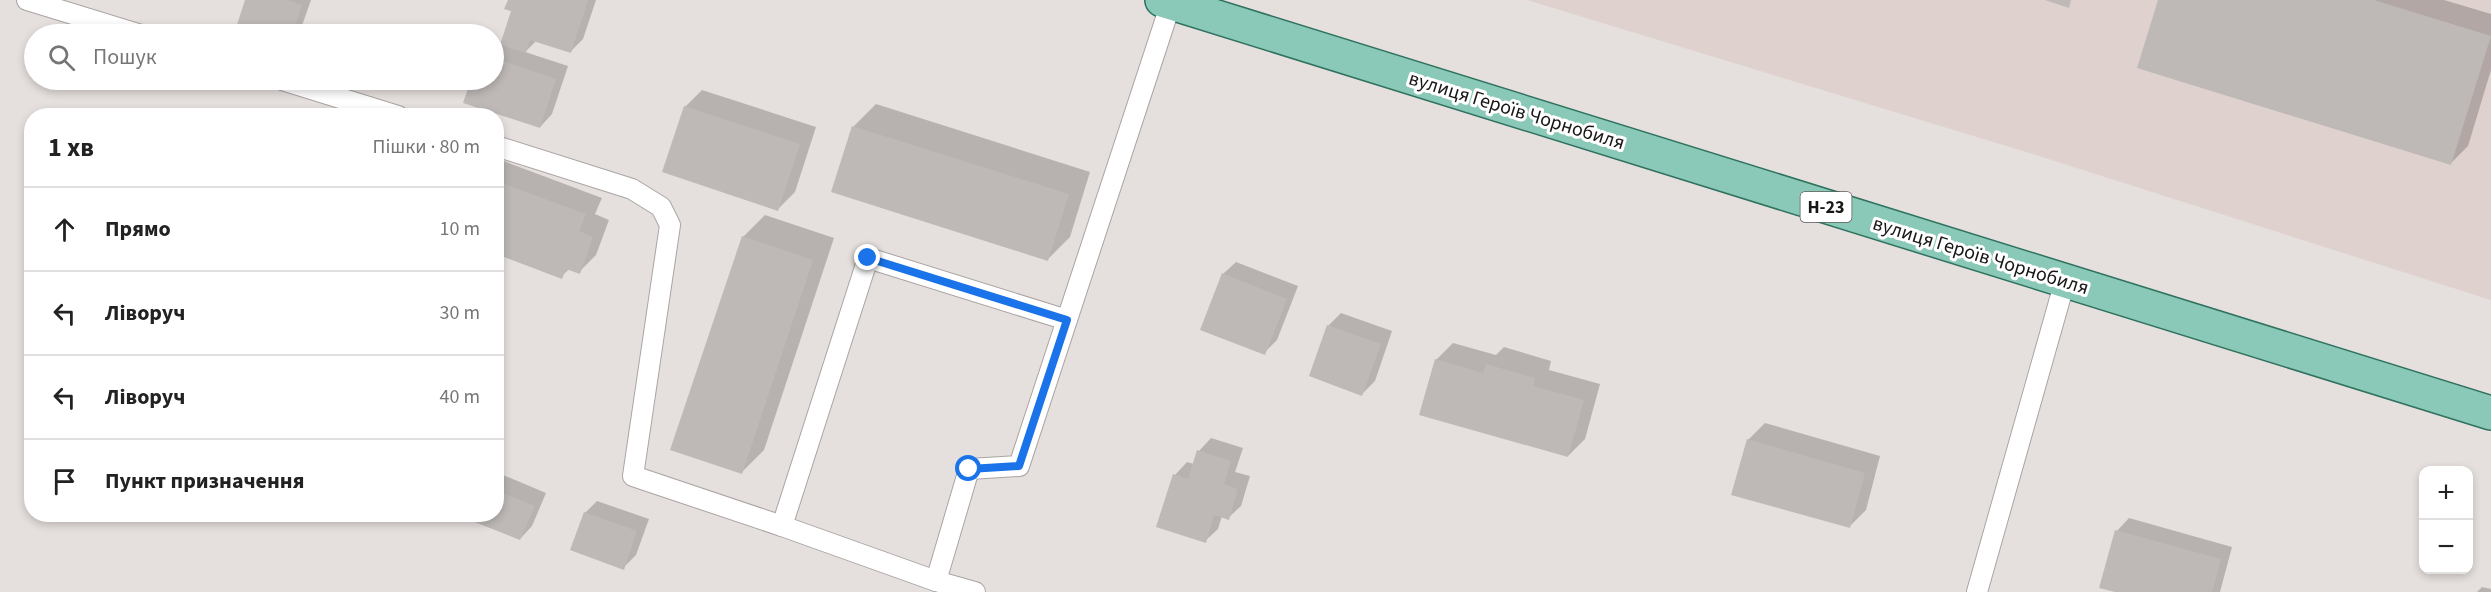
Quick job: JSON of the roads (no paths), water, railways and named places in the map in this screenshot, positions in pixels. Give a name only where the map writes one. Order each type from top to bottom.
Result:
[{"type":"main road","name":"вулиця Героїв Чорнобиля","points":[[1166,1],[2491,413]]},
{"type":"lane","points":[[27,0],[105,24]]},
{"type":"lane","points":[[936,581],[969,469],[1019,466],[1166,1]]},
{"type":"lane","points":[[314,90],[372,108]]},
{"type":"lane","points":[[504,149],[632,189],[661,207],[670,225],[633,476],[936,581],[975,592]]},
{"type":"lane","points":[[782,526],[868,258],[1067,320]]},
{"type":"lane","points":[[1977,592],[2064,281]]}]
